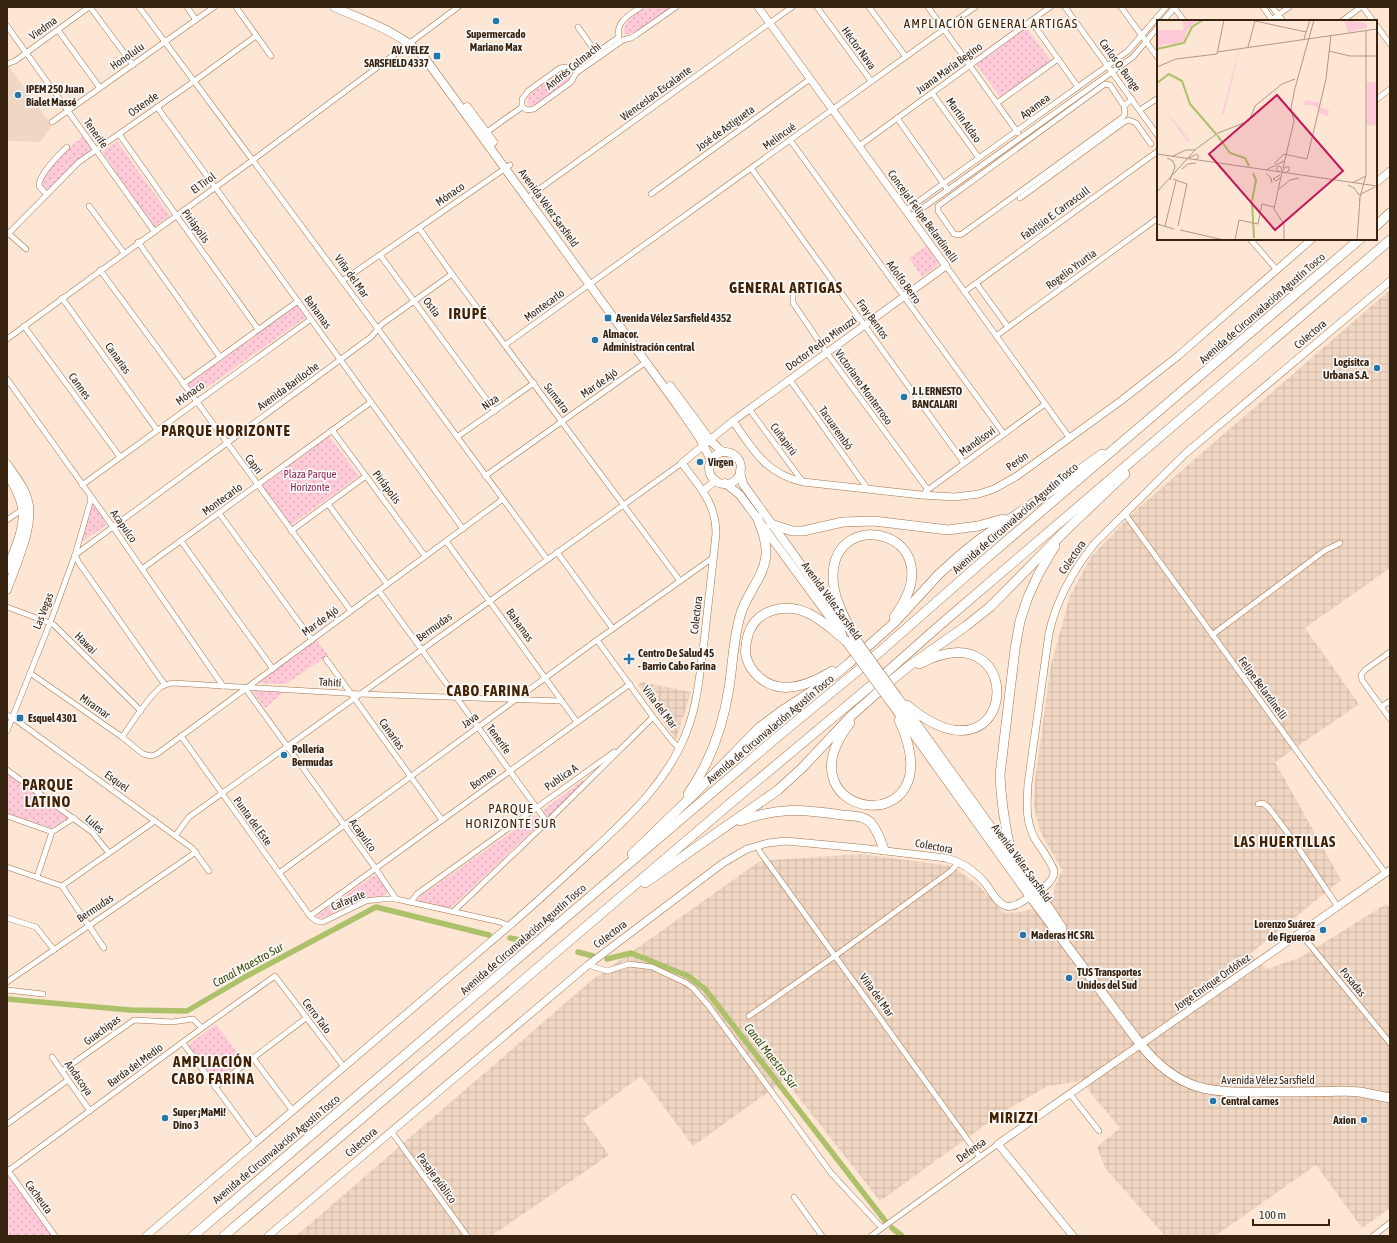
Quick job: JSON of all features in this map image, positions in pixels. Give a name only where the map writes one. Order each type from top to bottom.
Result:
[{"type":"highway","points":[[1377,225],[1390,213]]},
{"type":"highway","name":"Avenida de Circunvalación Agustín Tosco","points":[[193,1236],[776,738],[856,672],[983,561],[1359,240]]},
{"type":"highway","points":[[226,1235],[733,801],[879,679],[940,625],[1390,240]]},
{"type":"highway","points":[[610,906],[778,790],[802,768],[851,716],[884,686],[990,607],[1073,523],[1127,472],[1166,438],[1215,390]]},
{"type":"highway","points":[[573,912],[672,816],[760,727],[826,682],[860,653],[894,623],[955,558],[1141,427]]},
{"type":"highway","points":[[771,524],[792,531],[803,531],[843,522],[874,521],[948,530],[992,523],[1019,512]]},
{"type":"highway","points":[[672,816],[690,792],[705,766],[722,723],[729,687],[736,631],[741,612],[765,565],[766,541],[757,518]]},
{"type":"highway","points":[[1011,856],[1002,805],[1000,775],[1017,634],[1024,609],[1038,573],[1073,523]]},
{"type":"highway","points":[[870,534],[884,536],[896,542],[906,553],[912,567],[911,584],[899,611],[883,630],[860,653],[814,681],[788,687],[773,685],[761,679],[752,669],[746,656],[748,633],[755,621],[770,611],[782,608],[795,609],[808,613],[850,639],[835,590],[833,577],[836,559],[842,548],[858,537],[870,534]]},
{"type":"highway","name":"Avenida Vélez Sarsfield","points":[[850,639],[1011,856],[1034,894]]},
{"type":"highway","points":[[959,653],[970,654],[983,662],[993,674],[997,685],[996,702],[988,718],[979,725],[962,731],[950,730],[932,723],[894,699],[908,743],[910,764],[909,777],[903,789],[889,802],[871,806],[859,804],[849,800],[838,788],[832,773],[833,757],[836,746],[844,730],[884,686],[923,662],[942,655],[959,653]]},
{"type":"highway","name":"Avenida Vélez Sarsfield","points":[[894,699],[1034,894],[1064,932],[1158,1065],[1185,1083],[1208,1090],[1241,1093],[1344,1091],[1373,1094],[1390,1098]]},
{"type":"highway","points":[[720,830],[767,812],[789,810],[818,811],[861,817],[870,822],[877,831],[884,850]]},
{"type":"highway","name":"Avenida Vélez Sarsfield","points":[[1143,1044],[1166,1065],[1187,1077],[1208,1085],[1238,1087],[1352,1086],[1390,1092]]},
{"type":"main road","name":"Avenida Vélez Sarsfield","points":[[334,7],[345,8],[401,32],[433,60],[484,135],[707,442],[711,460]]},
{"type":"main road","name":"Avenida Vélez Sarsfield","points":[[508,167],[532,195],[646,362],[680,409],[707,442],[724,452]]},
{"type":"main road","points":[[724,452],[736,456],[740,463],[740,471],[736,479],[729,483],[716,480],[709,468],[711,460],[717,454],[724,452]]},
{"type":"main road","points":[[7,464],[25,492],[30,513],[28,530],[7,590]]},
{"type":"main road","name":"Avenida Vélez Sarsfield","points":[[740,471],[744,484],[850,639]]},
{"type":"main road","points":[[7,475],[19,494],[23,509],[22,527],[7,570]]},
{"type":"main road","name":"Avenida Vélez Sarsfield","points":[[725,483],[740,495],[850,639]]},
{"type":"street","name":"Viedma","points":[[7,64],[26,53],[90,7]]},
{"type":"street","points":[[90,7],[133,65]]},
{"type":"street","name":"Viña del Mar","points":[[139,7],[547,559]]},
{"type":"street","points":[[187,7],[196,20]]},
{"type":"street","name":"Honolulu","points":[[52,122],[214,7]]},
{"type":"street","points":[[236,7],[270,56]]},
{"type":"street","name":"El Tirol","points":[[7,338],[252,160],[458,7]]},
{"type":"street","points":[[621,38],[618,28],[621,23],[641,7]]},
{"type":"street","name":"Andrés Colmachi","points":[[522,108],[527,110],[534,109],[571,82],[574,71],[621,38],[631,38],[676,7]]},
{"type":"street","name":"Concejal Felipe Belardinelli","points":[[758,7],[1069,438]]},
{"type":"street","name":"Wenceslao Escalante","points":[[532,195],[792,7]]},
{"type":"street","name":"Héctor Nava","points":[[817,7],[871,81]]},
{"type":"street","points":[[869,7],[906,57]]},
{"type":"street","points":[[928,7],[1021,137]]},
{"type":"street","name":"Melincué","points":[[592,283],[975,7]]},
{"type":"street","name":"Juana María Begino","points":[[859,146],[1050,7]]},
{"type":"street","name":"Carlos O. Bunge","points":[[1065,7],[1157,135]]},
{"type":"street","points":[[1121,7],[1157,57]]},
{"type":"street","name":"Apamea","points":[[905,211],[1128,51],[1166,7]]},
{"type":"street","points":[[1164,20],[1174,7],[1183,20]]},
{"type":"street","points":[[1263,7],[1272,20],[1288,7]]},
{"type":"street","points":[[1272,7],[1282,20]]},
{"type":"street","points":[[1343,20],[1362,7],[1372,20]]},
{"type":"street","points":[[1031,21],[1078,88]]},
{"type":"street","name":"Tenerife","points":[[7,26],[154,231]]},
{"type":"street","points":[[1377,26],[1390,44]]},
{"type":"street","points":[[578,27],[598,54]]},
{"type":"street","name":"Apamea","points":[[910,217],[1133,56],[1157,28]]},
{"type":"street","points":[[58,30],[100,88]]},
{"type":"street","name":"Ostende","points":[[7,233],[75,165],[256,36]]},
{"type":"street","points":[[998,103],[1058,59]]},
{"type":"street","name":"Andrés Colmachi","points":[[522,108],[522,99],[528,91],[560,68],[567,67],[574,71]]},
{"type":"street","name":"José de Astigueta","points":[[651,194],[810,79]]},
{"type":"street","points":[[1105,84],[1110,85],[1124,106],[1125,114],[1123,116],[962,234],[954,234],[938,211],[938,206],[1105,84]]},
{"type":"street","points":[[1377,99],[1390,89]]},
{"type":"street","name":"Martin Aldao","points":[[932,93],[979,158]]},
{"type":"street","points":[[1124,106],[1132,99]]},
{"type":"street","points":[[1140,110],[1157,99]]},
{"type":"street","name":"Bahamas","points":[[157,107],[463,529]]},
{"type":"street","name":"Andrés Colmachi","points":[[484,135],[522,108]]},
{"type":"street","points":[[1136,123],[1145,117]]},
{"type":"street","points":[[897,118],[948,190]]},
{"type":"street","points":[[1020,198],[1124,122],[1132,120],[1136,123],[1151,144]]},
{"type":"street","name":"Piriápolis","points":[[119,134],[258,329]]},
{"type":"street","name":"Adolfo Berro","points":[[790,140],[1004,434]]},
{"type":"street","points":[[46,194],[39,186],[39,181],[58,156],[67,147]]},
{"type":"street","name":"Fabrisio E. Carrascull","points":[[964,292],[1157,152]]},
{"type":"street","name":"Mónaco","points":[[342,281],[508,167]]},
{"type":"street","name":"Fray Bentos","points":[[752,168],[964,463]]},
{"type":"street","points":[[1377,182],[1390,171]]},
{"type":"street","points":[[89,206],[124,253]]},
{"type":"street","name":"Rogelio Yrurtia","points":[[996,336],[1157,219]]},
{"type":"street","name":"Sumatra","points":[[419,228],[680,580]]},
{"type":"street","points":[[7,233],[26,249]]},
{"type":"street","points":[[1251,240],[1277,270]]},
{"type":"street","name":"Perón","points":[[733,421],[765,463],[783,476],[803,482],[967,496],[979,494],[994,489],[1016,476],[1122,400],[1178,356],[1311,240]]},
{"type":"street","points":[[138,242],[220,356]]},
{"type":"street","name":"Ostia","points":[[380,255],[495,411]]},
{"type":"street","name":"Doctor Pedro Minuzzi","points":[[707,442],[749,409],[946,266]]},
{"type":"street","name":"Capri","points":[[100,270],[351,611]]},
{"type":"street","name":"Avenida Bariloche","points":[[74,555],[371,338],[382,324],[452,274]]},
{"type":"street","name":"Colectora","points":[[268,1236],[588,965],[723,863],[740,853],[768,843],[786,841],[936,856],[959,862],[978,876],[997,899],[1004,905],[1013,906],[1034,894],[1052,880],[1054,874],[1051,864],[1031,832],[1026,808],[1049,633],[1060,598],[1075,570],[1095,543],[1182,458],[1390,281]]},
{"type":"street","name":"Montecarlo","points":[[505,345],[592,283]]},
{"type":"street","points":[[976,283],[1008,327]]},
{"type":"street","name":"Victoriano Monterroso","points":[[793,292],[793,302],[924,492]]},
{"type":"street","name":"Canarias","points":[[62,298],[157,430]]},
{"type":"street","name":"Mónaco","points":[[183,384],[298,301]]},
{"type":"street","name":"Mónaco","points":[[82,485],[311,319]]},
{"type":"street","name":"Cannes","points":[[24,326],[120,457]]},
{"type":"street","name":"Mar de Ajó","points":[[485,476],[646,362]]},
{"type":"street","name":"Acapulco","points":[[7,379],[113,527],[223,686]]},
{"type":"street","name":"Tacuarembó","points":[[790,380],[867,488]]},
{"type":"street","name":"Niza","points":[[457,437],[534,384]]},
{"type":"street","name":"Montecarlo","points":[[142,569],[371,402]]},
{"type":"street","name":"Mandisoví","points":[[924,492],[1045,404]]},
{"type":"street","name":"Cuñapirú","points":[[749,409],[803,482]]},
{"type":"street","name":"Piriápolis","points":[[332,430],[425,556]]},
{"type":"street","name":"Bermudas","points":[[175,836],[189,817],[682,463],[707,442]]},
{"type":"street","name":"Colectora","points":[[146,1236],[506,929],[568,874],[641,804],[655,787],[679,748],[689,723],[696,698],[716,534],[715,519],[711,506],[703,491],[682,463]]},
{"type":"street","points":[[291,531],[366,476]]},
{"type":"street","points":[[703,491],[716,480]]},
{"type":"street","name":"Las Vegas","points":[[7,731],[9,716],[30,673],[50,623],[74,555],[90,503],[90,496]]},
{"type":"street","name":"Mar de Ajó","points":[[148,756],[157,754],[503,500]]},
{"type":"street","points":[[328,504],[387,584]]},
{"type":"street","points":[[7,520],[23,509]]},
{"type":"street","points":[[219,513],[312,640]]},
{"type":"street","name":"Felipe Belardinelli","points":[[1125,514],[1388,872]]},
{"type":"street","points":[[181,541],[273,668]]},
{"type":"street","name":"Bahamas","points":[[446,541],[577,722]]},
{"type":"street","points":[[1212,634],[1324,551],[1340,543]]},
{"type":"street","points":[[557,552],[613,629]]},
{"type":"street","points":[[74,555],[165,685],[157,691],[122,737]]},
{"type":"street","name":"Java","points":[[279,873],[597,640],[714,557]]},
{"type":"street","name":"Tenerife","points":[[379,591],[547,822]]},
{"type":"street","name":"Hawai","points":[[7,607],[50,623],[54,626],[141,711]]},
{"type":"street","name":"Viña del Mar","points":[[597,640],[653,717],[679,748]]},
{"type":"street","points":[[1390,652],[1365,670],[1361,675],[1362,680],[1390,719]]},
{"type":"street","name":"Canarias","points":[[326,659],[442,820]]},
{"type":"street","name":"Miramar","points":[[30,673],[122,737],[143,754],[148,756]]},
{"type":"street","name":"Tahití","points":[[165,685],[179,682],[246,688],[360,694],[456,696],[562,701]]},
{"type":"street","name":"Borneo","points":[[310,916],[630,684]]},
{"type":"street","name":"Acapulco","points":[[246,688],[396,899]]},
{"type":"street","points":[[1381,707],[1390,701]]},
{"type":"street","name":"Esquel","points":[[9,716],[196,852],[209,871]]},
{"type":"street","name":"Publica A","points":[[454,911],[653,717]]},
{"type":"street","name":"Punta del Este","points":[[181,736],[310,916]]},
{"type":"street","name":"Publica A","points":[[411,902],[417,894],[627,742]]},
{"type":"street","name":"Lules","points":[[7,770],[95,834],[109,853]]},
{"type":"street","points":[[585,773],[590,779]]},
{"type":"street","points":[[1258,804],[1263,803],[1269,808],[1293,840],[1338,907]]},
{"type":"street","points":[[7,816],[52,832]]},
{"type":"street","points":[[37,877],[52,832],[74,818]]},
{"type":"street","points":[[62,886],[155,821]]},
{"type":"street","name":"Viña del Mar","points":[[757,846],[980,1157]]},
{"type":"street","name":"Bermudas","points":[[7,982],[196,852]]},
{"type":"street","points":[[749,1016],[836,956],[951,871],[959,862]]},
{"type":"street","points":[[7,867],[62,886],[104,948]]},
{"type":"street","name":"Jorge Enrique Ordóñez","points":[[1143,1044],[1388,872]]},
{"type":"street","points":[[396,899],[500,922],[506,929]]},
{"type":"street","name":"Cafayate","points":[[310,916],[315,921],[323,922],[366,901],[396,899]]},
{"type":"street","points":[[7,925],[10,919],[36,927],[54,950]]},
{"type":"street","name":"Posadas","points":[[1301,934],[1390,1043]]},
{"type":"street","points":[[588,965],[607,971],[629,964],[652,967],[682,980],[693,988],[708,1005],[831,1173],[882,1228]]},
{"type":"street","name":"Cerro Talo","points":[[275,976],[344,1067]]},
{"type":"street","name":"Barda del Medio","points":[[7,1170],[275,976]]},
{"type":"street","points":[[7,990],[43,994]]},
{"type":"street","points":[[215,1087],[306,1018]]},
{"type":"street","name":"Guachipas","points":[[62,1071],[134,1020],[172,1022],[193,1019],[202,1028]]},
{"type":"street","points":[[183,1043],[256,1142]]},
{"type":"street","name":"Defensa","points":[[870,1236],[998,1144],[1143,1044]]},
{"type":"street","name":"Andacoya","points":[[52,1057],[90,1111]]},
{"type":"street","points":[[253,1058],[293,1111]]},
{"type":"street","points":[[7,1124],[68,1080]]},
{"type":"street","points":[[1070,1094],[1099,1131]]},
{"type":"street","name":"Pasaje público","points":[[391,1131],[467,1236]]},
{"type":"street","points":[[998,1144],[1073,1236]]},
{"type":"street","name":"Cacheuta","points":[[7,1170],[55,1236]]},
{"type":"street","points":[[794,1197],[822,1236]]},
{"type":"street","points":[[1373,1236],[1390,1223]]},
{"type":"shaded area","name":"IPEM 250 Juan Bialet Massé","points":[[7,64],[52,126],[40,142],[7,141]]},
{"type":"shaded area","points":[[1390,290],[1390,568],[1305,628],[1359,704],[1275,762],[1341,880],[1250,954],[1267,969],[1301,957],[1386,904],[1390,908],[1390,1208],[1362,1228],[1316,1165],[1215,1236],[1165,1236],[1105,1168],[1097,1147],[1120,1128],[1081,1081],[1048,1086],[1006,1110],[880,1201],[785,1080],[693,1146],[641,1076],[583,1119],[609,1155],[491,1236],[296,1236],[592,980],[760,861],[861,854],[952,866],[979,886],[1004,913],[1020,912],[1035,908],[1053,897],[1055,886],[1062,870],[1040,831],[1034,806],[1035,781],[1051,665],[1070,596],[1091,557],[1135,511]]},
{"type":"shaded area","points":[[642,682],[691,692],[676,740],[638,685]]},
{"type":"green space","points":[[647,7],[671,7],[642,29],[630,34],[625,34],[625,26],[631,18]]},
{"type":"green space","points":[[1026,27],[1051,61],[1001,98],[976,64]]},
{"type":"green space","points":[[569,70],[572,74],[569,80],[537,104],[529,105],[527,102],[529,95],[562,71]]},
{"type":"green space","points":[[84,136],[94,149],[72,165],[48,191],[41,183],[42,179],[62,153]]},
{"type":"green space","points":[[117,141],[170,216],[154,227],[102,152]]},
{"type":"green space","points":[[926,246],[938,260],[937,266],[922,277],[909,258]]},
{"type":"green space","points":[[297,305],[306,317],[195,396],[187,385]]},
{"type":"green space","name":"Plaza Parque Horizonte","points":[[329,436],[359,476],[291,525],[262,485]]},
{"type":"green space","points":[[93,503],[107,525],[81,542]]},
{"type":"green space","points":[[316,639],[328,655],[286,684],[256,683]]},
{"type":"green space","points":[[256,690],[284,692],[265,708],[253,692]]},
{"type":"green space","points":[[7,774],[68,818],[51,828],[7,813]]},
{"type":"green space","points":[[583,780],[584,782],[548,817],[543,810]]},
{"type":"green space","points":[[536,815],[542,822],[453,906],[449,908],[420,902],[418,900],[419,897]]},
{"type":"green space","points":[[373,876],[378,877],[387,890],[385,895],[346,907],[320,919],[318,918],[317,916]]},
{"type":"green space","points":[[216,1024],[243,1061],[215,1080],[212,1079],[189,1047],[191,1043]]},
{"type":"green space","points":[[7,1175],[9,1176],[52,1236],[9,1236]]},
{"type":"waterway","name":"Canal Maestro Sur","points":[[7,999],[130,1010],[187,1011],[245,977],[376,907],[489,935]]},
{"type":"waterway","name":"Canal Maestro Sur","points":[[510,938],[525,941]]},
{"type":"waterway","name":"Canal Maestro Sur","points":[[578,952],[593,956]]},
{"type":"waterway","name":"Canal Maestro Sur","points":[[607,959],[631,953],[688,976],[705,989],[886,1222]]},
{"type":"waterway","name":"Canal Maestro Sur","points":[[892,1228],[902,1236]]},
{"type":"place","name":"Supermercado Mariano Max","points":[[496,21]]},
{"type":"place","name":"AV. VELEZ SARSFIELD 4337","points":[[437,56]]},
{"type":"place","name":"IPEM 250 Juan Bialet Massé","points":[[18,95]]},
{"type":"place","name":"Avenida Vélez Sarsfield 4352","points":[[608,318]]},
{"type":"place","name":"Almacor. Administración central","points":[[595,340]]},
{"type":"place","name":"Logísitca Urbana S.A.","points":[[1377,368]]},
{"type":"place","name":"J. I. ERNESTO BANCALARI","points":[[904,397]]},
{"type":"place","name":"Virgen","points":[[700,462]]},
{"type":"place","name":"Centro De Salud 45 - Barrio Cabo Farina","points":[[629,659]]},
{"type":"place","name":"Esquel 4301","points":[[20,718]]},
{"type":"place","name":"Pollería Bermudas","points":[[284,755]]},
{"type":"place","name":"Lorenzo Suárez de Figueroa","points":[[1323,930]]},
{"type":"place","name":"Maderas HC SRL","points":[[1023,935]]},
{"type":"place","name":"TUS Transportes Unidos del Sud","points":[[1069,978]]},
{"type":"place","name":"Central carnes","points":[[1213,1101]]},
{"type":"place","name":"Super ¡MaMi! Dino 3","points":[[165,1118]]},
{"type":"place","name":"Axion","points":[[1364,1120]]},
{"type":"district","name":"AMPLIACIÓN GENERAL ARTIGAS","points":[[991,23]]},
{"type":"district","name":"GENERAL ARTIGAS","points":[[786,288]]},
{"type":"district","name":"IRUPÉ","points":[[468,314]]},
{"type":"district","name":"PARQUE HORIZONTE","points":[[226,431]]},
{"type":"district","name":"CABO FARINA","points":[[488,691]]},
{"type":"district","name":"PARQUE LATINO","points":[[48,794]]},
{"type":"district","name":"PARQUE HORIZONTE SUR","points":[[511,816]]},
{"type":"district","name":"LAS HUERTILLAS","points":[[1285,842]]},
{"type":"district","name":"AMPLIACIÓN CABO FARINA","points":[[213,1070]]},
{"type":"district","name":"MIRIZZI","points":[[1014,1118]]}]
